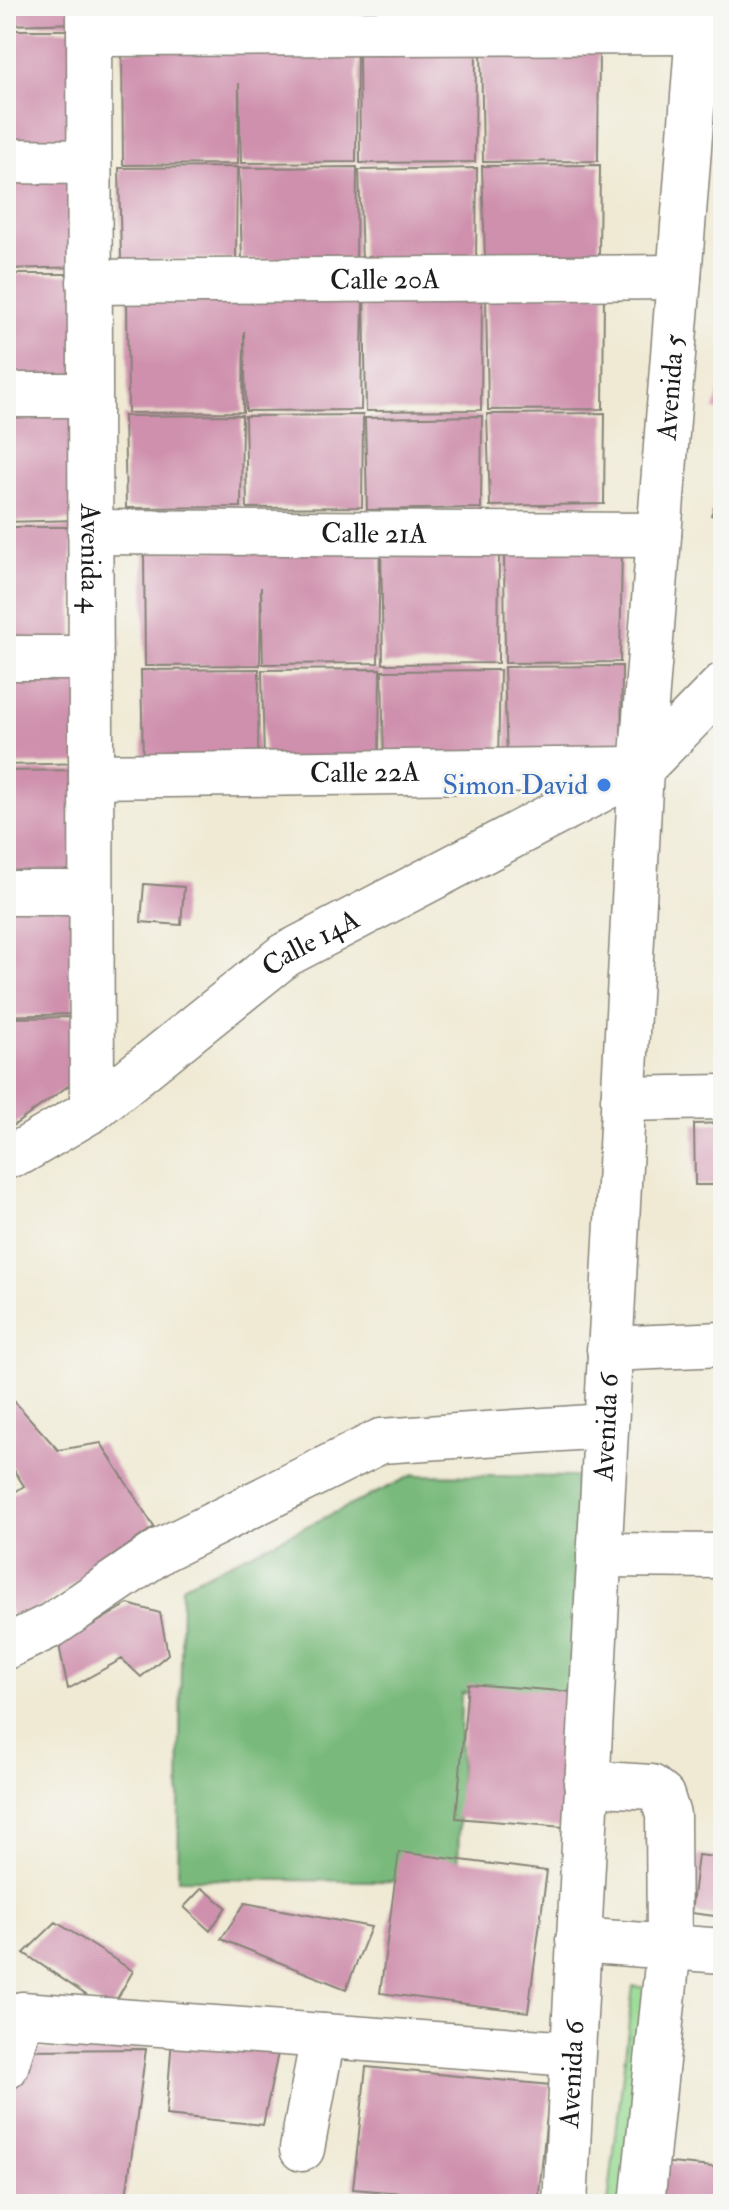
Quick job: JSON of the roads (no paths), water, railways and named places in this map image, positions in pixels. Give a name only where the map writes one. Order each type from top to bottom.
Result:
[{"type":"street","points":[[89,20],[699,19]]},
{"type":"street","name":"Avenida 5","points":[[641,769],[699,19]]},
{"type":"street","name":"Avenida 4","points":[[89,20],[92,1110]]},
{"type":"street","points":[[6,161],[89,162]]},
{"type":"street","name":"Calle 20A","points":[[89,282],[679,277]]},
{"type":"street","points":[[6,395],[89,395]]},
{"type":"street","name":"Calle 21A","points":[[90,532],[659,535]]},
{"type":"street","points":[[6,658],[91,658]]},
{"type":"street","points":[[641,769],[723,685]]},
{"type":"street","name":"Calle 22A","points":[[91,776],[641,769]]},
{"type":"street","name":"Avenida 6","points":[[565,2204],[641,769]]},
{"type":"street","name":"Calle 14A","points":[[6,1156],[21,1152],[92,1110],[285,955],[641,769]]},
{"type":"street","points":[[6,893],[91,893]]},
{"type":"street","points":[[623,1099],[723,1097]]},
{"type":"street","points":[[609,1349],[723,1344]]},
{"type":"street","points":[[6,1647],[52,1625],[162,1550],[381,1441],[605,1426]]},
{"type":"street","points":[[599,1555],[723,1556]]},
{"type":"street","points":[[586,1783],[651,1787],[662,1796],[668,1815],[669,1946],[642,2204]]},
{"type":"street","points":[[578,1940],[723,1951]]},
{"type":"street","points":[[6,2067],[22,2014],[572,2054]]},
{"type":"street","points":[[302,2149],[323,2036]]},
{"type":"place","name":"Simon David","points":[[604,785]]}]
